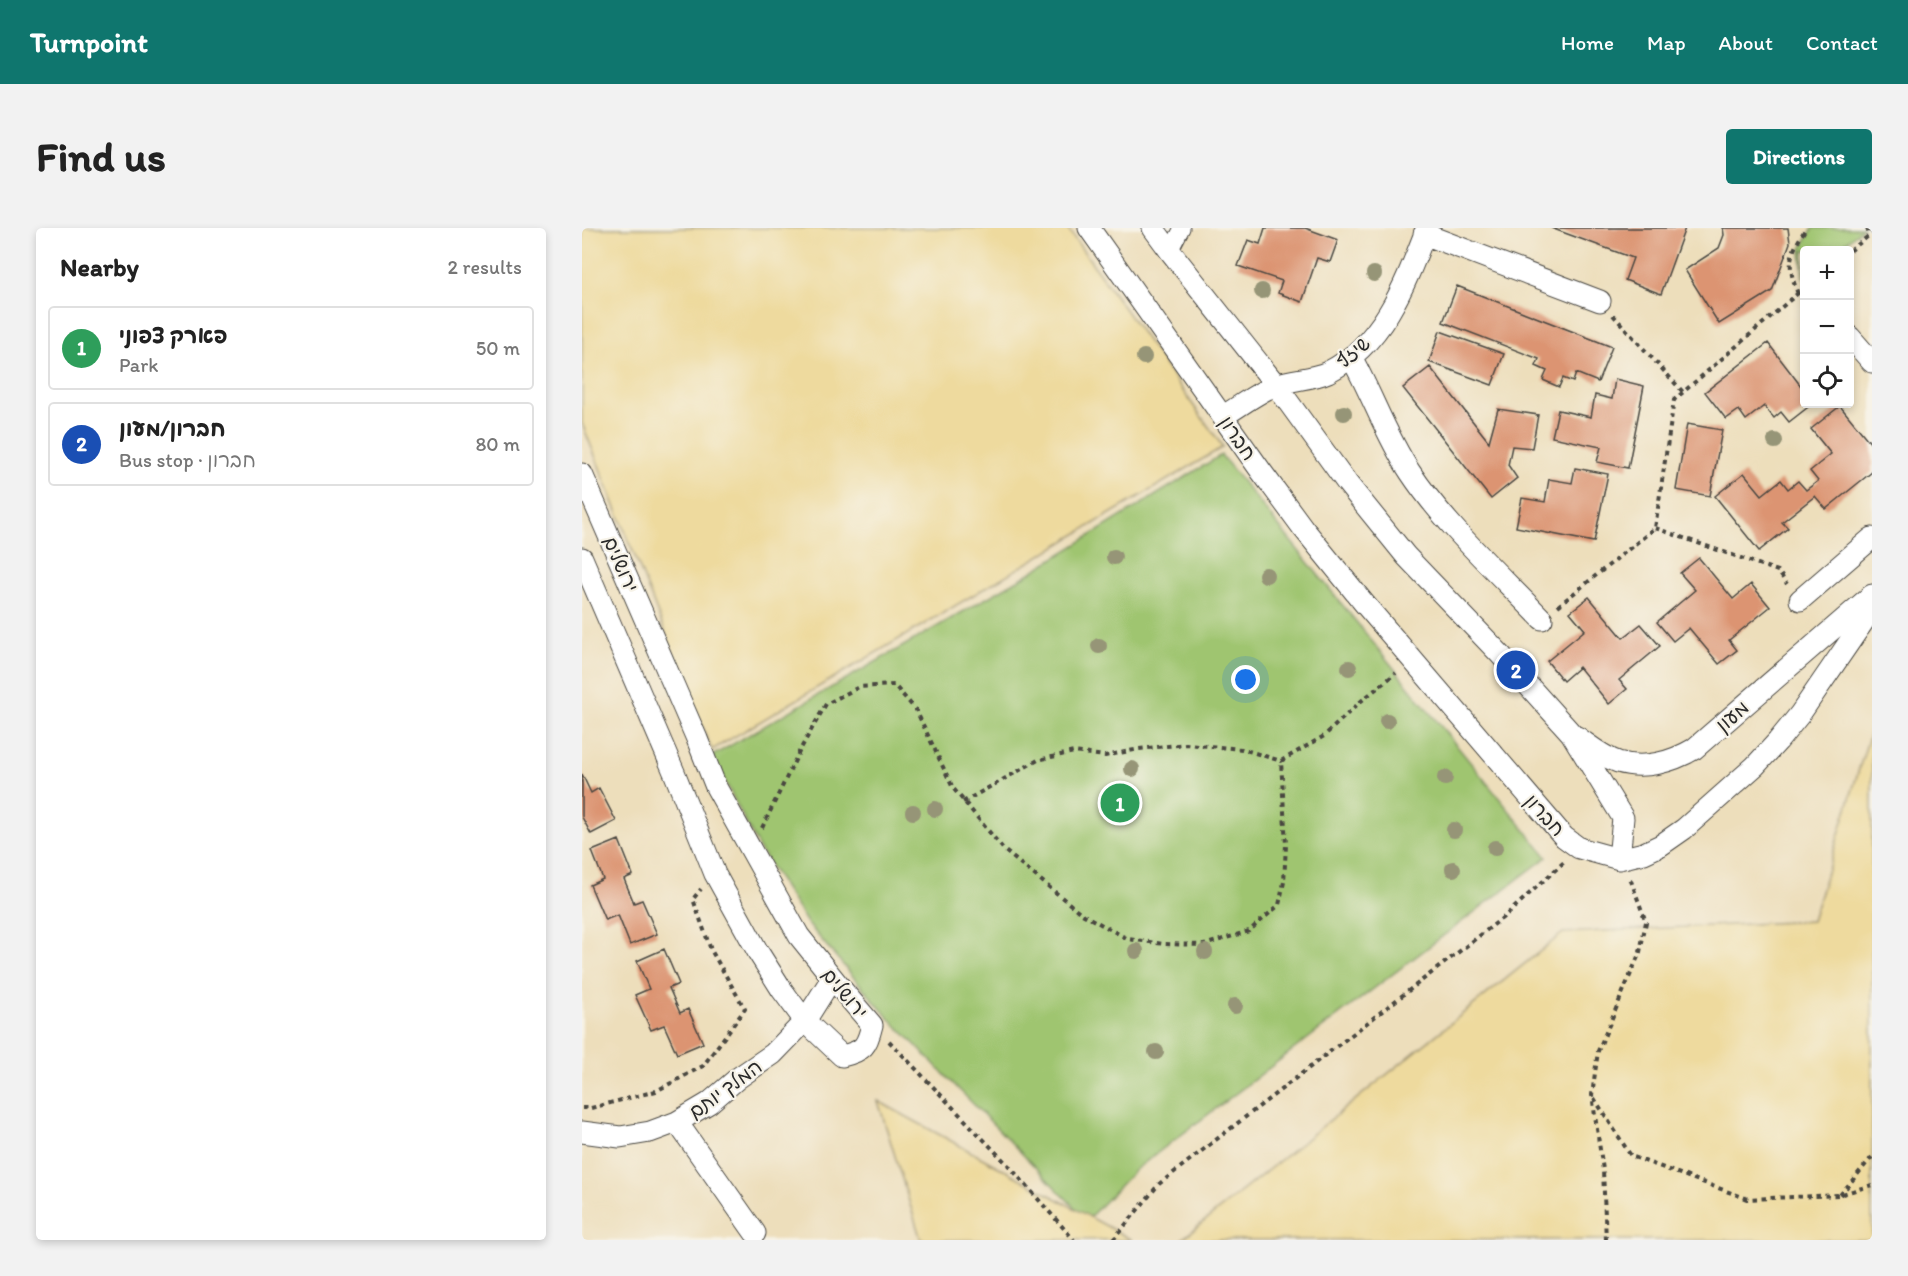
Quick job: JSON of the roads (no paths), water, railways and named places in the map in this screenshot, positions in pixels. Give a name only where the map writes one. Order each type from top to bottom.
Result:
[{"type":"street","name":"חברון","points":[[1089,228],[1303,528],[1412,659],[1564,837],[1579,848],[1619,859]]},
{"type":"street","points":[[1153,228],[1276,385],[1347,483],[1406,556],[1499,653],[1571,733],[1623,818],[1619,859],[1644,853],[1661,845],[1684,829],[1755,766],[1800,714],[1872,609]]},
{"type":"street","points":[[1170,251],[1182,228]]},
{"type":"street","name":"שיזף","points":[[1223,416],[1276,385],[1327,373],[1351,357],[1374,334],[1392,308],[1426,231]]},
{"type":"street","points":[[1426,231],[1600,301]]},
{"type":"street","points":[[1854,342],[1872,362]]},
{"type":"street","points":[[1351,357],[1394,445],[1410,472],[1443,516],[1542,619]]},
{"type":"street","name":"ירושלים","points":[[582,474],[693,728],[716,787],[799,936],[872,1025],[868,1041],[856,1053],[842,1056],[804,1021],[758,952],[715,873],[582,558]]},
{"type":"street","points":[[1800,600],[1872,538]]},
{"type":"street","name":"מעון","points":[[1571,733],[1618,762],[1638,765],[1656,764],[1676,759],[1694,749],[1872,595]]},
{"type":"street","name":"המלך יותם","points":[[582,1132],[620,1137],[650,1132],[677,1122],[709,1102],[738,1078],[774,1054],[804,1021],[832,978]]},
{"type":"street","points":[[677,1122],[755,1233]]},
{"type":"place","name":"חברון/מעון","points":[[1516,670]]},
{"type":"place","name":"פארק צפוני","points":[[1120,803]]}]
